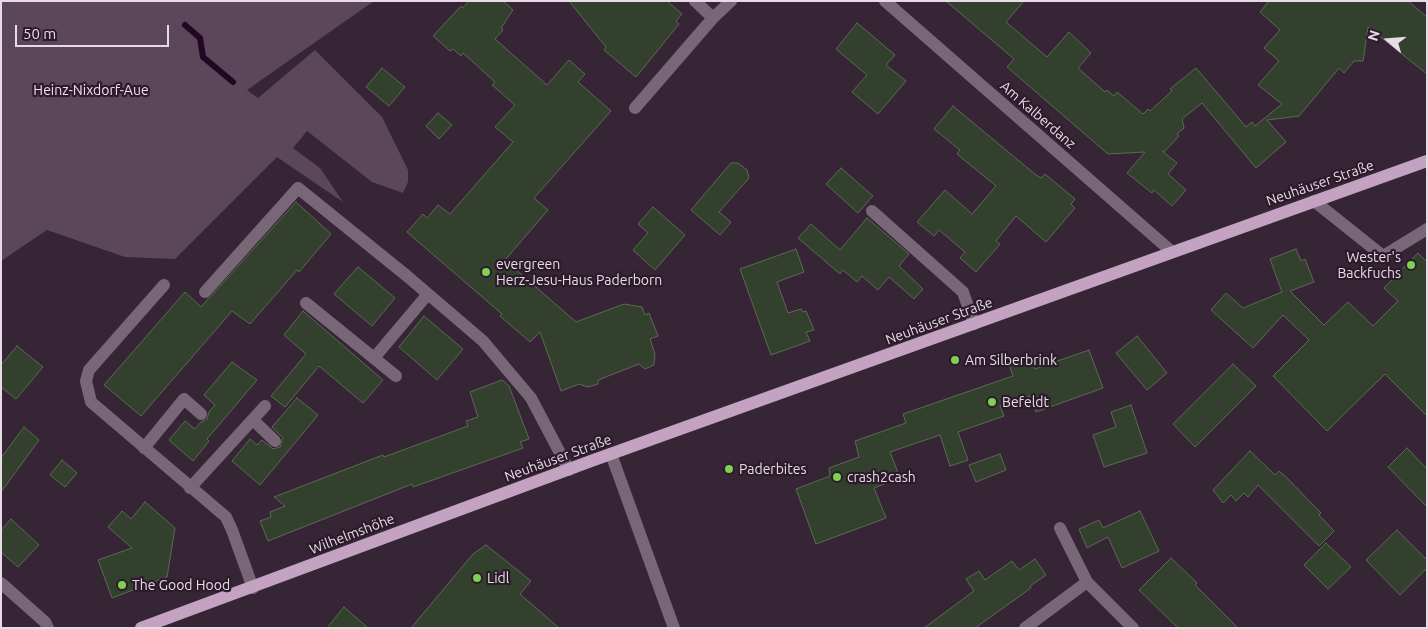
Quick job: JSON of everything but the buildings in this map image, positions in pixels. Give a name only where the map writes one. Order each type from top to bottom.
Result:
[{"type":"main road","name":"Neuhäuser Straße","points":[[462,509],[1171,251],[1427,161]]},
{"type":"main road","name":"Wilhelmshöhe","points":[[141,628],[462,509]]},
{"type":"street","points":[[695,1],[713,18]]},
{"type":"street","points":[[635,108],[713,18],[731,1]]},
{"type":"street","name":"Am Kalberdanz","points":[[885,1],[1171,251]]},
{"type":"street","points":[[205,292],[298,188],[483,341],[531,398],[569,470]]},
{"type":"street","points":[[1314,200],[1383,256],[1427,229]]},
{"type":"street","points":[[872,211],[963,292],[974,324]]},
{"type":"street","points":[[164,285],[90,370],[86,381],[91,402],[226,517],[252,588]]},
{"type":"street","points":[[374,358],[428,294]]},
{"type":"street","points":[[306,303],[396,376]]},
{"type":"street","points":[[144,448],[184,399],[201,414]]},
{"type":"street","points":[[190,488],[265,406]]},
{"type":"street","points":[[253,420],[275,441]]},
{"type":"street","points":[[611,454],[633,521],[674,628]]},
{"type":"street","points":[[1060,528],[1087,582],[1133,628]]},
{"type":"street","points":[[1025,628],[1087,582]]},
{"type":"street","points":[[1,584],[45,622],[48,628]]},
{"type":"green space","name":"Heinz-Nixdorf-Aue","points":[[1,1],[374,1],[247,90],[258,98],[315,50],[382,117],[408,170],[408,182],[403,193],[372,182],[307,131],[293,148],[320,168],[343,202],[277,157],[175,259],[125,257],[47,230],[1,261]]},
{"type":"waterway","points":[[185,25],[200,38],[203,57],[233,82]]},
{"type":"place","name":"Wester's Backfuchs","points":[[1411,265]]},
{"type":"place","name":"evergreen Herz-Jesu-Haus Paderborn","points":[[486,272]]},
{"type":"place","name":"Am Silberbrink","points":[[955,360]]},
{"type":"place","name":"Befeldt","points":[[992,402]]},
{"type":"place","name":"Paderbites","points":[[729,469]]},
{"type":"place","name":"crash2cash","points":[[837,477]]},
{"type":"place","name":"Lidl","points":[[477,578]]},
{"type":"place","name":"The Good Hood","points":[[122,585]]}]
